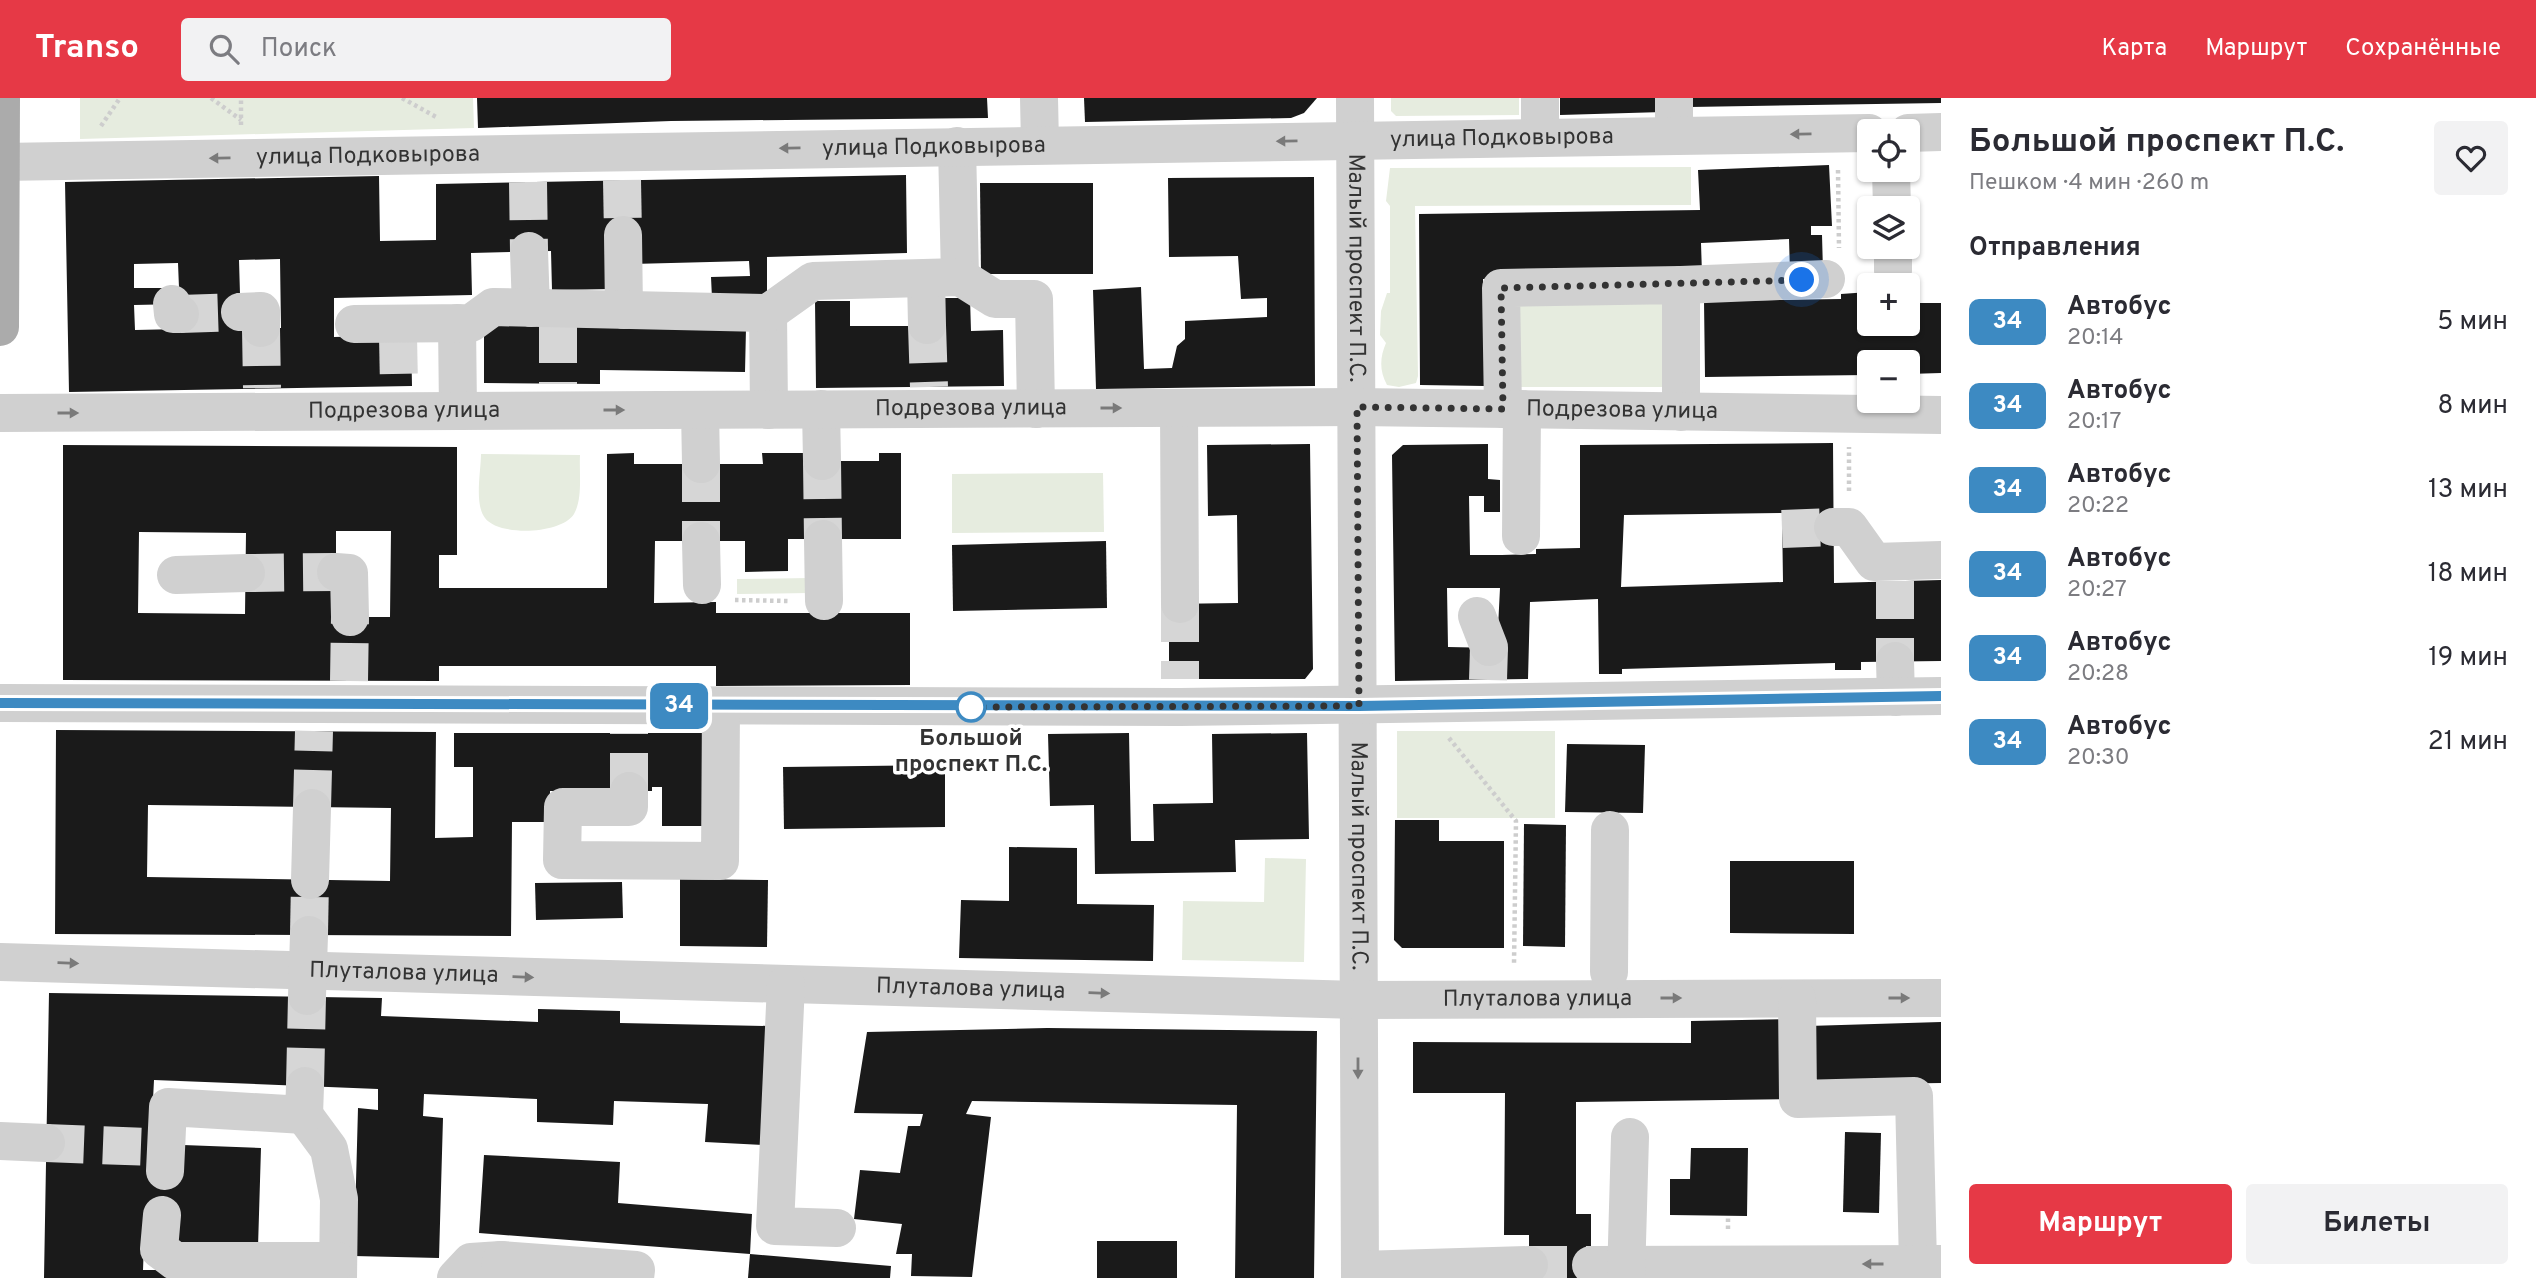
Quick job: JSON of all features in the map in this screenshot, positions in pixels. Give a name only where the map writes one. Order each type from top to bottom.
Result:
[{"type":"main road","points":[[0,327],[1,98]]},
{"type":"street","points":[[1039,98],[1052,144]]},
{"type":"street","points":[[1052,144],[1065,98]]},
{"type":"street","name":"Малый проспект П.С.","points":[[1355,98],[1360,1274]]},
{"type":"street","points":[[1540,98],[1540,137]]},
{"type":"street","points":[[1674,98],[1674,136]]},
{"type":"street","points":[[1920,133],[1941,132]]},
{"type":"street","name":"улица Подковырова","points":[[0,162],[528,167],[622,165],[957,146],[1857,133]]},
{"type":"street","points":[[927,326],[943,277],[957,146]]},
{"type":"street","points":[[622,235],[624,310]]},
{"type":"street","points":[[529,251],[549,314]]},
{"type":"street","points":[[354,324],[398,330],[471,323],[493,307],[549,314],[624,310],[768,313],[813,281],[943,277],[995,299],[1034,299],[1036,409]]},
{"type":"street","points":[[1521,536],[1513,409],[1501,288],[1826,279]]},
{"type":"street","points":[[1681,285],[1681,412]]},
{"type":"street","points":[[768,313],[769,410]]},
{"type":"street","points":[[457,323],[458,411]]},
{"type":"street","name":"Подрезова улица","points":[[0,413],[262,400],[400,398],[458,411],[558,397],[700,410],[821,409],[930,398],[1036,409],[1357,407],[1941,415]]},
{"type":"street","points":[[1179,408],[1180,604]]},
{"type":"street","points":[[821,409],[822,461]]},
{"type":"street","points":[[700,410],[701,464]]},
{"type":"street","points":[[1841,527],[1874,562],[1895,571],[1941,561]]},
{"type":"street","points":[[823,539],[824,601]]},
{"type":"street","points":[[701,541],[702,585]]},
{"type":"street","points":[[336,572],[349,573],[350,617]]},
{"type":"street","points":[[176,575],[246,573]]},
{"type":"street","points":[[0,703],[331,706],[629,719],[721,706],[1180,693],[1359,706],[1486,662],[1589,689],[1895,679],[1941,696]]},
{"type":"street","points":[[629,791],[629,807],[563,807],[562,860],[720,861],[721,706]]},
{"type":"street","points":[[310,880],[312,807]]},
{"type":"street","points":[[1609,972],[1610,830]]},
{"type":"street","name":"Плуталова улица","points":[[0,962],[308,967],[1358,1000],[1941,998]]},
{"type":"street","points":[[786,984],[775,1226],[837,1228]]},
{"type":"street","points":[[1630,1137],[1614,1269],[1929,1264],[1928,1108],[1914,1096],[1798,1099],[1797,999]]},
{"type":"street","points":[[160,1155],[169,1107],[305,1101],[329,1149],[339,1199],[338,1269],[175,1261],[159,1249],[162,1215]]},
{"type":"street","points":[[0,1141],[46,1143]]},
{"type":"street","points":[[456,1278],[471,1262],[501,1269],[636,1270],[635,1278]]},
{"type":"street","points":[[1360,1274],[1529,1265]]},
{"type":"path","points":[[97,133],[120,98]]},
{"type":"path","points":[[211,98],[241,121]]},
{"type":"path","points":[[402,98],[449,125]]},
{"type":"path","points":[[1826,279],[1839,278],[1837,158]]},
{"type":"path","points":[[1841,527],[1849,436]]},
{"type":"path","points":[[702,585],[720,586],[737,602],[824,601]]},
{"type":"path","points":[[1446,735],[1516,821],[1514,972]]},
{"type":"shaded area","points":[[80,98],[473,98],[474,128],[80,139]]},
{"type":"shaded area","points":[[1391,98],[1519,98],[1519,115],[1396,116],[1391,111]]},
{"type":"shaded area","points":[[1691,167],[1691,205],[1415,206],[1418,376],[1416,383],[1399,387],[1387,385],[1381,364],[1386,343],[1380,335],[1381,311],[1387,293],[1390,293],[1390,206],[1386,201],[1390,168]]},
{"type":"shaded area","points":[[1678,293],[1680,387],[1505,387],[1503,296]]},
{"type":"shaded area","points":[[481,454],[580,455],[580,493],[574,514],[557,526],[530,531],[492,524],[485,518],[480,504]]},
{"type":"shaded area","points":[[1103,473],[1104,532],[952,533],[952,474]]},
{"type":"shaded area","points":[[809,578],[809,593],[737,594],[737,579]]},
{"type":"shaded area","points":[[1397,731],[1555,731],[1555,818],[1397,818]]},
{"type":"shaded area","points":[[1265,858],[1306,859],[1304,962],[1182,960],[1183,901],[1264,902]]},
{"type":"building","points":[[477,98],[987,98],[988,118],[671,121],[478,128]]},
{"type":"building","points":[[1084,98],[1317,98],[1304,113],[1291,118],[1085,122]]},
{"type":"building","points":[[1560,98],[1662,98],[1663,112],[1560,115]]},
{"type":"building","points":[[1690,98],[1941,98],[1941,103],[1690,107]]},
{"type":"building","points":[[1829,165],[1832,226],[1811,226],[1811,235],[1822,235],[1823,271],[1790,272],[1789,239],[1701,243],[1702,274],[1483,279],[1485,386],[1420,385],[1419,214],[1700,210],[1698,170]]},
{"type":"building","points":[[906,175],[907,253],[767,257],[767,298],[712,298],[711,277],[750,276],[749,261],[632,264],[613,289],[552,290],[551,251],[471,253],[472,295],[334,298],[334,337],[411,335],[412,386],[69,392],[65,182],[379,176],[380,241],[436,240],[436,184]],"holes":[[[280,259],[281,328],[241,329],[239,260]],[[178,263],[179,288],[134,288],[134,264]],[[180,304],[180,329],[135,330],[134,305]]]},
{"type":"building","points":[[1314,177],[1315,386],[1096,389],[1093,290],[1141,287],[1144,369],[1172,368],[1177,346],[1185,339],[1185,321],[1267,317],[1267,298],[1241,299],[1238,256],[1169,257],[1168,178]]},
{"type":"building","points":[[980,183],[1093,183],[1093,274],[981,274]]},
{"type":"building","points":[[1857,293],[1857,336],[1920,336],[1920,303],[1941,303],[1941,373],[1920,374],[1920,350],[1857,350],[1857,375],[1705,377],[1704,301],[1841,299],[1841,294]]},
{"type":"building","points":[[936,298],[970,298],[971,331],[1003,330],[1004,386],[816,388],[815,301],[850,301],[850,326],[936,326]]},
{"type":"building","points":[[484,324],[746,328],[745,372],[600,370],[600,384],[484,383]]},
{"type":"building","points":[[1833,443],[1834,583],[1941,580],[1941,661],[1861,662],[1861,670],[1835,670],[1835,663],[1622,669],[1622,674],[1599,674],[1598,599],[1530,602],[1528,679],[1395,681],[1392,455],[1403,445],[1488,444],[1488,479],[1500,480],[1500,512],[1484,512],[1484,496],[1469,496],[1470,555],[1536,554],[1536,549],[1580,548],[1580,445]],"holes":[[[1782,513],[1783,582],[1621,587],[1624,515]],[[1447,588],[1500,588],[1497,648],[1448,647]]]},
{"type":"building","points":[[1310,444],[1313,669],[1305,679],[1169,679],[1169,604],[1238,603],[1237,515],[1208,516],[1207,445]]},
{"type":"building","points":[[63,445],[457,447],[457,555],[439,555],[439,588],[607,588],[607,454],[634,453],[634,464],[763,464],[762,453],[813,453],[813,461],[879,461],[879,453],[901,453],[901,539],[788,539],[788,571],[745,572],[745,541],[655,541],[654,603],[716,602],[716,613],[910,613],[910,685],[716,686],[716,666],[439,666],[439,681],[63,680]],"holes":[[[336,531],[391,531],[390,617],[336,617]],[[139,532],[246,533],[245,614],[138,613]]]},
{"type":"building","points":[[1106,541],[1107,608],[953,611],[952,545]]},
{"type":"building","points":[[56,730],[436,732],[435,838],[473,837],[473,767],[454,767],[454,733],[704,733],[704,826],[662,826],[662,787],[652,787],[652,791],[550,791],[550,822],[512,822],[511,936],[55,934]],"holes":[[[148,805],[391,808],[390,881],[147,877]]]},
{"type":"building","points":[[1129,733],[1131,841],[1154,841],[1153,804],[1213,803],[1212,734],[1307,733],[1309,839],[1235,840],[1236,872],[1095,874],[1094,805],[1050,806],[1048,734]]},
{"type":"building","points":[[1567,744],[1645,745],[1643,813],[1565,812]]},
{"type":"building","points":[[945,765],[945,827],[784,829],[783,767]]},
{"type":"building","points":[[1395,820],[1439,820],[1439,841],[1504,841],[1504,948],[1402,948],[1394,940]]},
{"type":"building","points":[[1524,824],[1566,825],[1565,947],[1523,946]]},
{"type":"building","points":[[1009,847],[1077,848],[1077,904],[1154,905],[1153,961],[959,958],[961,900],[1009,901]]},
{"type":"building","points":[[1730,861],[1854,861],[1854,934],[1730,933]]},
{"type":"building","points":[[680,879],[768,880],[767,947],[680,946]]},
{"type":"building","points":[[622,882],[623,918],[536,920],[535,883]]},
{"type":"building","points":[[49,993],[382,998],[381,1016],[538,1022],[538,1009],[620,1011],[620,1023],[770,1026],[763,1145],[705,1142],[708,1104],[614,1101],[613,1125],[537,1122],[537,1099],[424,1094],[423,1116],[443,1118],[439,1258],[354,1256],[358,1108],[378,1110],[378,1089],[154,1080],[152,1119],[183,1145],[261,1148],[258,1247],[173,1244],[145,1215],[143,1270],[168,1270],[168,1278],[44,1278]]},
{"type":"building","points":[[1787,1019],[1789,1099],[1576,1102],[1576,1214],[1591,1214],[1591,1278],[1529,1278],[1529,1235],[1504,1235],[1505,1093],[1413,1093],[1413,1042],[1691,1043],[1691,1021]]},
{"type":"building","points":[[1941,1022],[1941,1083],[1809,1085],[1808,1026]]},
{"type":"building","points":[[1047,1028],[1317,1031],[1314,1278],[1235,1278],[1237,1105],[972,1101],[966,1114],[991,1117],[972,1277],[911,1276],[912,1254],[896,1254],[902,1224],[854,1219],[860,1170],[900,1173],[908,1126],[920,1126],[923,1114],[854,1113],[867,1032]]},
{"type":"building","points":[[1845,1132],[1881,1133],[1879,1213],[1843,1212]]},
{"type":"building","points":[[1691,1148],[1748,1148],[1747,1216],[1670,1215],[1670,1179],[1690,1179]]},
{"type":"building","points":[[484,1155],[620,1162],[618,1203],[752,1214],[750,1254],[479,1233]]},
{"type":"building","points":[[1097,1241],[1177,1241],[1177,1278],[1097,1278]]},
{"type":"building","points":[[750,1254],[891,1266],[890,1278],[748,1278]]},
{"type":"tunnel","points":[[622,180],[623,235]]},
{"type":"tunnel","points":[[528,182],[529,251]]},
{"type":"tunnel","points":[[180,314],[240,312]]},
{"type":"tunnel","points":[[558,325],[558,384]]},
{"type":"tunnel","points":[[927,325],[929,387]]},
{"type":"tunnel","points":[[261,328],[262,388]]},
{"type":"tunnel","points":[[398,336],[399,386]]},
{"type":"tunnel","points":[[822,461],[823,539]]},
{"type":"tunnel","points":[[701,464],[701,541]]},
{"type":"tunnel","points":[[1782,529],[1833,527]]},
{"type":"tunnel","points":[[246,573],[336,572]]},
{"type":"tunnel","points":[[1895,581],[1895,661]]},
{"type":"tunnel","points":[[1180,604],[1180,679]]},
{"type":"tunnel","points":[[349,681],[350,617]]},
{"type":"tunnel","points":[[1488,680],[1489,647]]},
{"type":"tunnel","points":[[312,808],[314,731]]},
{"type":"tunnel","points":[[629,733],[629,791]]},
{"type":"tunnel","points":[[309,935],[310,880]]},
{"type":"tunnel","points":[[305,1086],[307,996]]},
{"type":"tunnel","points":[[46,1143],[151,1147]]},
{"type":"tunnel","points":[[1529,1265],[1591,1265]]},
{"type":"bus line","name":"34","points":[[0,703],[1359,706],[1941,696]]},
{"type":"place","name":"Большой проспект П.С.","points":[[971,707]]},
{"type":"route","points":[[971,707],[1359,706],[1357,407],[1503,409],[1501,288],[1802,280]]}]
